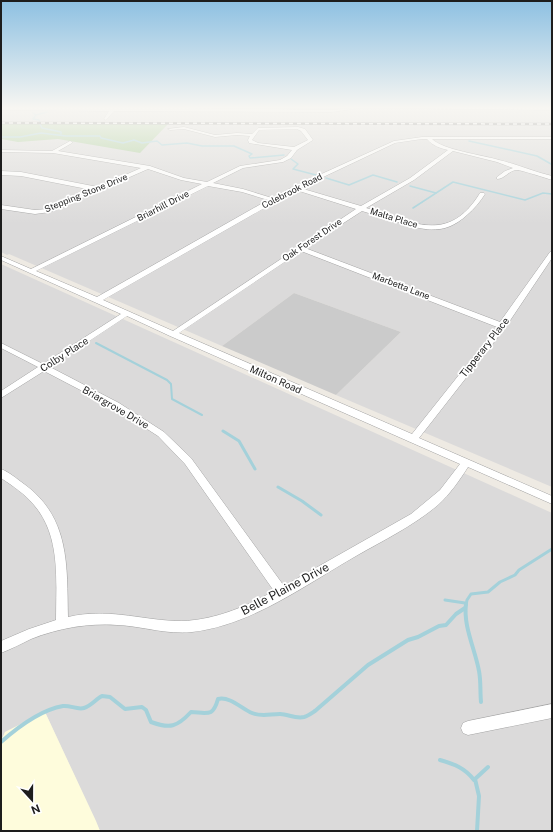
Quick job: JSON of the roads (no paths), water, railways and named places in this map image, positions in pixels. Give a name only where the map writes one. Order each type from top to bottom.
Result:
[{"type":"street","points":[[53,152],[63,146]]},
{"type":"street","points":[[267,146],[295,150]]},
{"type":"street","name":"Briarhill Drive","points":[[31,271],[242,167],[282,161],[302,146]]},
{"type":"street","name":"Colebrook Road","points":[[97,300],[295,188],[386,146]]},
{"type":"street","points":[[437,146],[499,161],[552,178]]},
{"type":"street","name":"Oak Forest Drive","points":[[173,334],[361,208],[412,179],[452,150]]},
{"type":"street","points":[[1,151],[53,152],[146,168],[207,184],[243,191],[273,200]]},
{"type":"street","name":"Stepping Stone Drive","points":[[1,206],[31,212],[45,211],[146,168]]},
{"type":"street","points":[[499,178],[507,172],[517,168]]},
{"type":"street","points":[[1,174],[21,174],[98,189]]},
{"type":"street","name":"Malta Place","points":[[295,188],[422,226],[436,228],[447,226],[457,220],[476,203],[482,194]]},
{"type":"street","name":"Marbetta Lane","points":[[300,248],[502,326]]},
{"type":"street","name":"Tipperary Place","points":[[413,439],[502,326],[552,253]]},
{"type":"street","name":"Milton Road","points":[[1,258],[552,500]]},
{"type":"street","name":"Colby Place","points":[[1,395],[126,313]]},
{"type":"street","name":"Briargrove Drive","points":[[1,345],[142,421],[173,445],[188,461],[281,592]]},
{"type":"street","name":"Belle Plaine Drive","points":[[1,647],[62,623],[82,620],[117,618],[156,624],[191,626],[231,618],[246,612],[413,518],[444,493],[466,462]]},
{"type":"street","points":[[1,473],[35,499],[48,514],[54,528],[60,553],[62,623]]},
{"type":"street","points":[[468,728],[552,711]]},
{"type":"waterway","points":[[201,146],[234,146],[252,154],[249,156],[250,158],[284,155]]},
{"type":"waterway","points":[[491,146],[537,156],[551,164]]},
{"type":"waterway","points":[[291,159],[298,164],[293,169],[316,175]]},
{"type":"waterway","points":[[326,178],[349,185],[373,175],[397,182]]},
{"type":"waterway","points":[[413,208],[453,182],[525,200],[543,193],[552,194]]},
{"type":"waterway","points":[[410,186],[436,193]]},
{"type":"waterway","points":[[96,343],[167,380],[171,384],[172,399],[202,415]]},
{"type":"waterway","points":[[223,431],[239,441],[255,469]]},
{"type":"waterway","points":[[278,487],[302,501],[321,515]]},
{"type":"waterway","points":[[466,605],[471,594],[488,592],[500,582],[515,575],[519,570],[552,549]]},
{"type":"waterway","points":[[445,600],[465,603]]},
{"type":"waterway","points":[[466,605],[466,621],[480,675],[481,702]]},
{"type":"waterway","points":[[1,742],[22,725],[46,711],[63,706],[84,708],[102,696],[110,697],[125,709],[142,707],[146,710],[151,722],[163,726],[177,724],[191,712],[209,713],[214,709],[218,699],[227,699],[255,714],[280,714],[304,717],[315,711],[368,665],[408,640],[418,637],[439,626],[446,625],[456,614],[465,608]]},
{"type":"waterway","points":[[440,760],[459,767],[467,772],[474,780]]},
{"type":"waterway","points":[[477,831],[479,796],[475,779],[488,767]]}]
